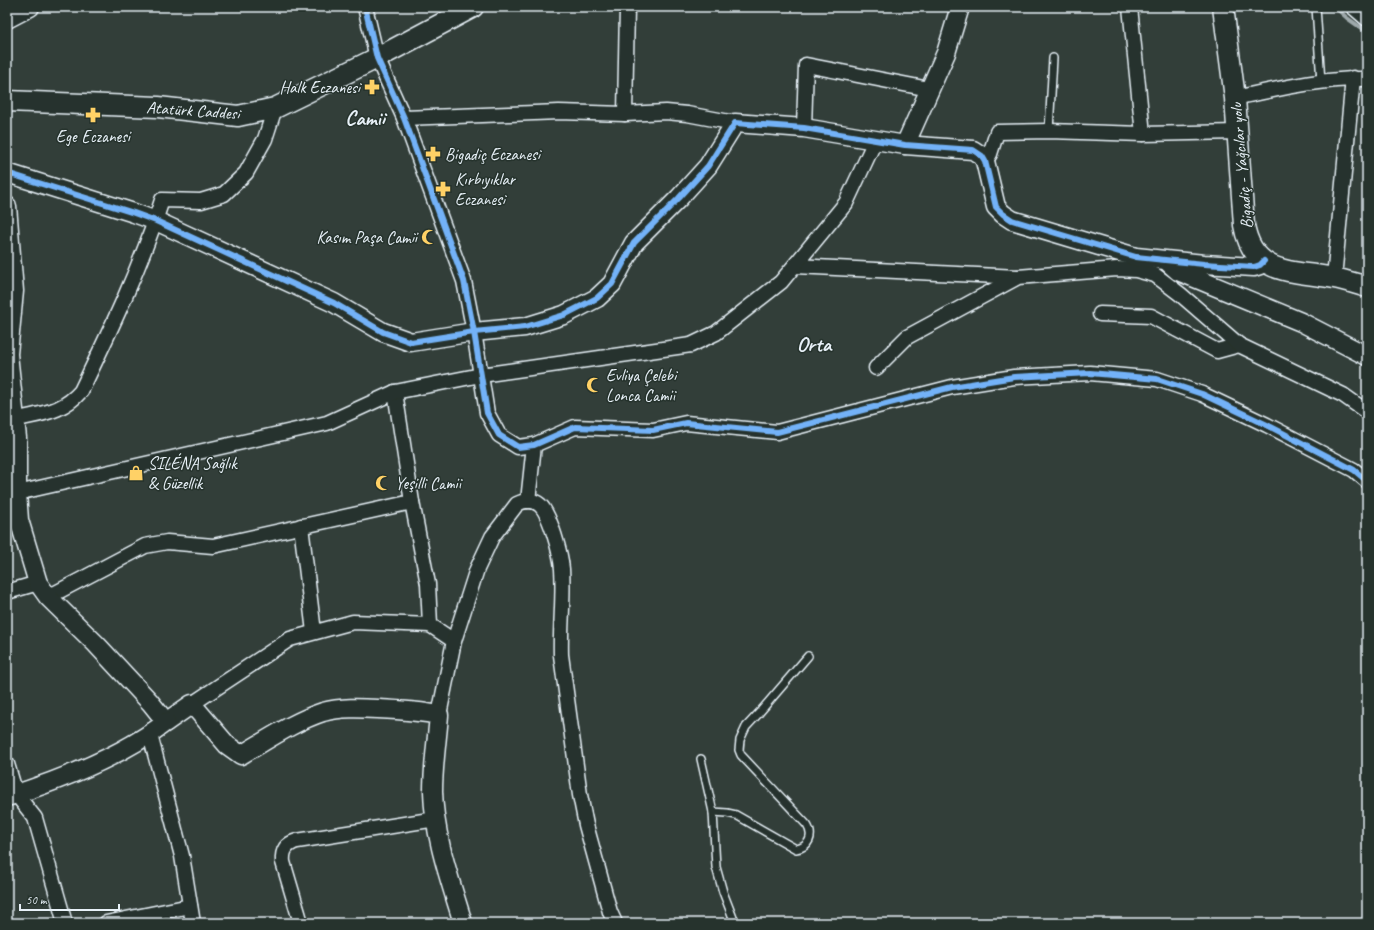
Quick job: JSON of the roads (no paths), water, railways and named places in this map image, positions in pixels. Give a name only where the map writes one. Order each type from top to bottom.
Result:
[{"type":"main road","name":"Atatürk Caddesi","points":[[7,101],[158,107],[238,116],[274,108],[377,58],[474,7]]},
{"type":"main road","name":"Bigadiç - Yağcılar yolu","points":[[1224,7],[1235,98],[1246,235],[1250,246],[1264,262],[1280,270],[1334,278],[1367,287]]},
{"type":"street","points":[[7,19],[30,7]]},
{"type":"street","points":[[365,7],[377,58],[404,118],[464,281],[487,413],[499,435],[518,447],[534,445],[575,427],[652,430],[686,423],[777,432],[952,387],[1014,377],[1090,373],[1157,378],[1202,394],[1267,425],[1354,470],[1367,481]]},
{"type":"street","points":[[625,114],[627,7]]},
{"type":"street","points":[[905,145],[946,53],[960,7]]},
{"type":"street","points":[[1130,7],[1143,134]]},
{"type":"street","points":[[1353,7],[1365,15]]},
{"type":"street","points":[[804,128],[806,65],[929,89]]},
{"type":"street","points":[[1235,98],[1320,82],[1353,78],[1367,79]]},
{"type":"street","points":[[1334,278],[1353,78]]},
{"type":"street","points":[[12,409],[60,409],[73,400],[81,391],[113,324],[156,221],[162,200],[201,201],[224,194],[246,173],[265,139],[274,108]]},
{"type":"street","points":[[404,118],[559,112],[625,114],[666,112],[687,114],[735,123],[804,128],[905,145],[973,150],[982,156],[985,161],[996,207],[1012,220],[1136,257],[1204,264],[1254,267],[1264,262]]},
{"type":"street","points":[[7,173],[134,212],[156,221],[334,303],[383,332],[411,342],[474,332],[525,327],[564,315],[597,298],[612,284],[634,243],[679,198],[708,166],[735,123]]},
{"type":"street","points":[[985,161],[990,154],[997,132],[1049,131],[1143,134],[1238,132]]},
{"type":"street","points":[[12,495],[327,423],[395,392],[481,375],[691,344],[716,333],[781,282],[846,203],[876,141]]},
{"type":"street","points":[[7,206],[14,291],[8,354],[12,409],[17,438],[12,495],[19,520],[43,590],[96,644],[150,702],[166,722]]},
{"type":"street","points":[[1136,257],[1155,275],[1180,294],[1238,345],[1344,395],[1367,412]]},
{"type":"street","points":[[1167,260],[1178,271],[1301,322],[1367,356]]},
{"type":"street","points":[[795,266],[1018,277],[1117,269],[1136,270],[1155,275]]},
{"type":"street","points":[[876,368],[907,337],[1018,277]]},
{"type":"street","points":[[1100,314],[1151,316],[1217,351],[1238,345]]},
{"type":"street","points":[[395,392],[412,502],[428,584],[430,625]]},
{"type":"street","points":[[528,501],[534,445]]},
{"type":"street","points":[[463,923],[446,866],[436,819],[433,792],[439,714],[454,641],[477,569],[489,542],[517,504],[528,501],[534,502],[543,509],[554,532],[560,554],[563,582],[560,635],[561,655],[579,787],[586,825],[610,912],[615,923]]},
{"type":"street","points":[[7,592],[43,590],[145,546],[167,542],[213,546],[412,502]]},
{"type":"street","points":[[300,526],[314,632]]},
{"type":"street","points":[[12,796],[83,770],[150,735],[192,704],[290,639],[353,622],[430,625],[454,641]]},
{"type":"street","points":[[192,704],[227,744],[241,755],[308,718],[324,712],[359,708],[405,710],[439,714]]},
{"type":"street","points":[[150,735],[182,856],[193,923]]},
{"type":"street","points":[[7,764],[12,796],[35,818],[65,923]]},
{"type":"street","points":[[301,923],[283,862],[283,852],[289,844],[296,841],[436,819]]},
{"type":"street","points":[[106,923],[190,906]]},
{"type":"lane","points":[[1316,7],[1320,82]]},
{"type":"lane","points":[[1049,131],[1053,58]]},
{"type":"lane","points":[[712,812],[736,815],[796,849],[806,846],[809,842],[811,833],[807,825],[741,755],[739,745],[742,733],[746,727],[760,713],[808,656]]},
{"type":"lane","points":[[701,759],[712,812],[716,867],[734,923]]},
{"type":"waterway","points":[[1335,7],[1347,18],[1367,32]]},
{"type":"place","name":"Halk Eczanesi","points":[[372,87]]},
{"type":"place","name":"Ege Eczanesi","points":[[93,115]]},
{"type":"place","name":"Bigadiç Eczanesi","points":[[433,154]]},
{"type":"place","name":"Kırbıyıklar Eczanesi","points":[[443,189]]},
{"type":"place","name":"Kasım Paşa Camii","points":[[429,237]]},
{"type":"place","name":"Evliya Çelebi Lonca Camii","points":[[594,385]]},
{"type":"place","name":"SILÉNA Sağlık & Güzellik","points":[[136,473]]},
{"type":"place","name":"Yeşilli Camii","points":[[383,483]]},
{"type":"district","name":"Camii","points":[[365,118]]},
{"type":"district","name":"Orta","points":[[814,344]]}]
